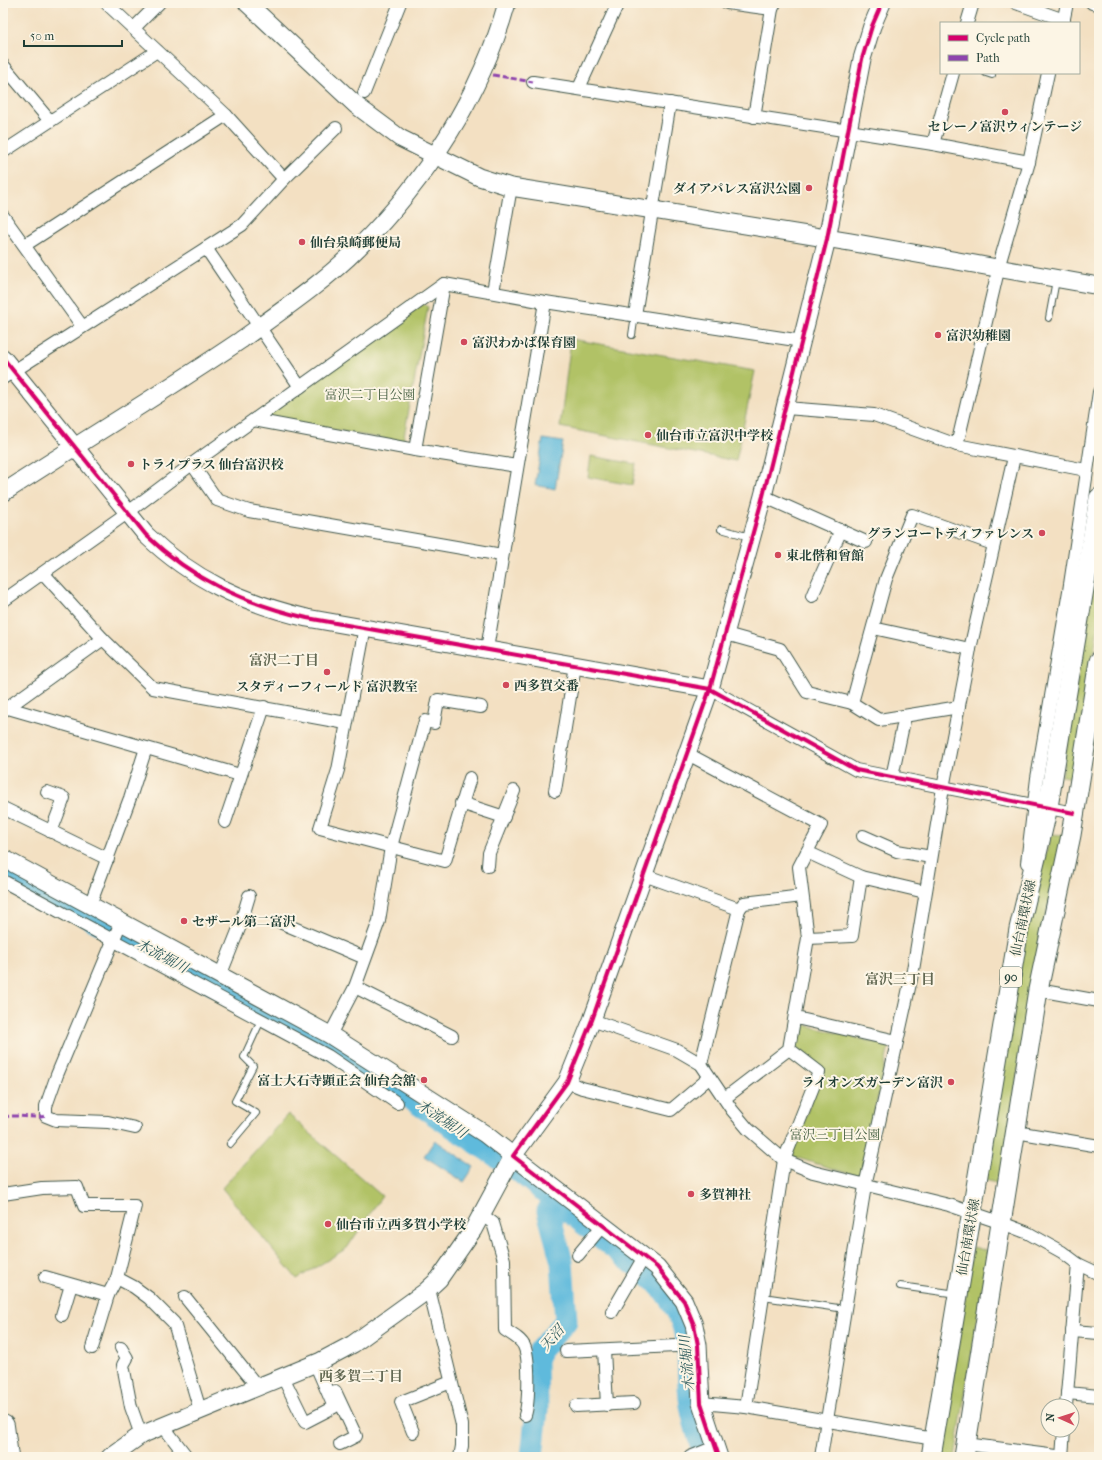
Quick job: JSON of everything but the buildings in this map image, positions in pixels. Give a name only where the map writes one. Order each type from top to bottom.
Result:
[{"type":"highway","points":[[3,1426],[7,1457]]},
{"type":"main road","name":"仙台南環状線","points":[[932,1448],[1019,929],[1099,498]]},
{"type":"main road","name":"90","points":[[965,1451],[1038,990],[1074,813],[1099,661]]},
{"type":"street","points":[[106,3],[226,115],[284,179]]},
{"type":"street","points":[[134,28],[159,3]]},
{"type":"street","points":[[247,3],[357,106],[400,138],[480,177],[511,187],[1099,286]]},
{"type":"street","points":[[3,493],[182,380],[259,327],[322,281],[358,248],[411,189],[435,156],[473,93],[490,53],[507,3]]},
{"type":"street","points":[[579,88],[618,3]]},
{"type":"street","points":[[727,3],[773,6],[754,118]]},
{"type":"street","points":[[110,1457],[141,1435],[282,1375],[318,1362],[353,1344],[429,1289],[439,1279],[481,1214],[512,1157],[567,1082],[592,1020],[710,689],[786,408],[827,239],[862,59],[872,26],[882,3]]},
{"type":"street","points":[[967,22],[973,3]]},
{"type":"street","points":[[1016,3],[1063,21],[1067,3]]},
{"type":"street","points":[[1092,3],[1099,4]]},
{"type":"street","points":[[364,93],[395,6]]},
{"type":"street","points":[[3,152],[157,51]]},
{"type":"street","points":[[3,65],[50,121]]},
{"type":"street","points":[[933,144],[953,74]]},
{"type":"street","points":[[957,445],[998,268],[1029,162],[1048,74]]},
{"type":"street","points":[[533,82],[579,88],[754,118],[933,144],[1029,162]]},
{"type":"street","points":[[636,315],[670,103]]},
{"type":"street","points":[[25,245],[226,115]]},
{"type":"street","points":[[8,375],[82,326],[242,225],[284,179],[336,128]]},
{"type":"street","points":[[493,292],[511,187]]},
{"type":"street","points":[[3,216],[82,326]]},
{"type":"street","points":[[206,248],[300,386]]},
{"type":"street","points":[[3,601],[127,513],[300,386],[444,284],[545,302],[802,341]]},
{"type":"street","points":[[415,450],[444,284]]},
{"type":"street","points":[[488,649],[502,555],[545,302]]},
{"type":"street","points":[[3,358],[8,375],[74,447],[127,513],[167,555],[198,576],[235,596],[275,611],[307,618],[710,689],[856,770],[1074,813]]},
{"type":"street","points":[[1041,806],[1086,470],[1099,392]]},
{"type":"street","points":[[786,408],[874,415],[957,445],[1086,470]]},
{"type":"street","points":[[254,420],[415,450],[517,466]]},
{"type":"street","points":[[821,1457],[864,1186],[913,970],[943,788],[960,707],[970,649],[1014,457]]},
{"type":"street","points":[[192,464],[217,500],[249,511],[502,555]]},
{"type":"street","points":[[763,496],[866,542]]},
{"type":"street","points":[[852,704],[886,579],[912,515],[993,544]]},
{"type":"street","points":[[812,596],[842,530]]},
{"type":"street","points":[[43,572],[103,639],[153,688],[346,723]]},
{"type":"street","points":[[365,627],[338,770],[320,828],[445,861],[461,803],[470,778]]},
{"type":"street","points":[[873,628],[970,649]]},
{"type":"street","points":[[726,634],[780,649],[807,692],[852,704],[879,720],[960,707]]},
{"type":"street","points":[[6,709],[103,639]]},
{"type":"street","points":[[555,791],[575,665]]},
{"type":"street","points":[[330,1035],[355,987],[379,921],[391,847],[425,721],[434,723],[438,700],[480,707]]},
{"type":"street","points":[[224,822],[264,707]]},
{"type":"street","points":[[6,709],[240,775]]},
{"type":"street","points":[[892,777],[905,716]]},
{"type":"street","points":[[90,905],[108,860],[146,748]]},
{"type":"street","points":[[688,754],[821,825],[799,867],[808,938],[796,1018],[789,1049],[724,1098]]},
{"type":"street","points":[[47,792],[64,798],[51,832]]},
{"type":"street","points":[[488,866],[489,853],[514,792]]},
{"type":"street","points":[[461,803],[504,818]]},
{"type":"street","points":[[3,808],[108,860]]},
{"type":"street","points":[[863,836],[897,851],[931,857]]},
{"type":"street","points":[[807,852],[861,877],[926,892]]},
{"type":"street","points":[[3,858],[90,905],[116,931],[265,1012],[330,1035],[409,1087],[485,1134],[601,1227],[643,1259],[657,1267],[684,1301],[694,1325],[690,1345],[701,1403],[715,1451],[694,1456]]},
{"type":"street","points":[[644,875],[739,909]]},
{"type":"street","points":[[808,938],[852,936],[861,877]]},
{"type":"street","points":[[3,881],[220,976],[265,1012],[397,1104],[409,1087]]},
{"type":"street","points":[[220,976],[240,926],[249,896]]},
{"type":"street","points":[[700,1064],[739,909],[744,903],[802,896]]},
{"type":"street","points":[[282,923],[365,958]]},
{"type":"street","points":[[116,931],[57,1075],[46,1106],[46,1116],[56,1120],[108,1122],[135,1128]]},
{"type":"street","points":[[355,987],[452,1036]]},
{"type":"street","points":[[1038,990],[1099,1000]]},
{"type":"street","points":[[796,1018],[897,1041]]},
{"type":"street","points":[[592,1020],[677,1050],[700,1064],[748,1129],[784,1160],[814,1172],[864,1186],[948,1205],[1002,1223],[1028,1233],[1062,1252],[1078,1264],[1099,1274]]},
{"type":"street","points":[[746,1407],[784,1160],[819,1072],[789,1049]]},
{"type":"street","points":[[567,1082],[582,1088],[671,1110],[709,1078]]},
{"type":"street","points":[[1016,1132],[1099,1146]]},
{"type":"street","points":[[3,1194],[42,1188],[77,1187],[84,1206],[135,1206],[117,1278],[108,1295],[92,1348]]},
{"type":"street","points":[[481,1214],[492,1223],[504,1260],[505,1330],[517,1338],[524,1346],[527,1359],[528,1405],[525,1415]]},
{"type":"street","points":[[578,1255],[592,1240],[601,1227]]},
{"type":"street","points":[[612,1312],[633,1273],[643,1259]]},
{"type":"street","points":[[1067,1398],[1078,1264]]},
{"type":"street","points":[[45,1277],[108,1295]]},
{"type":"street","points":[[117,1278],[134,1287],[149,1298],[174,1323],[200,1410]]},
{"type":"street","points":[[62,1315],[71,1285]]},
{"type":"street","points":[[429,1289],[462,1425],[462,1446],[460,1457]]},
{"type":"street","points":[[185,1297],[257,1386]]},
{"type":"street","points":[[1072,1331],[1099,1333]]},
{"type":"street","points":[[566,1351],[690,1345]]},
{"type":"street","points":[[121,1348],[128,1358],[123,1365],[131,1408],[141,1435]]},
{"type":"street","points":[[604,1350],[607,1405]]},
{"type":"street","points":[[282,1375],[305,1422],[334,1407],[318,1362]]},
{"type":"street","points":[[318,1362],[356,1436],[340,1444]]},
{"type":"street","points":[[413,1432],[400,1402],[451,1382]]},
{"type":"street","points":[[1067,1393],[1099,1396]]},
{"type":"street","points":[[576,1406],[634,1403]]},
{"type":"street","points":[[701,1403],[746,1407],[827,1421],[932,1448]]},
{"type":"street","points":[[162,1426],[187,1457]]},
{"type":"street","points":[[965,1451],[1063,1457],[1064,1438]]},
{"type":"lane","points":[[1049,318],[1057,278]]},
{"type":"lane","points":[[632,336],[636,315]]},
{"type":"lane","points":[[721,529],[752,537]]},
{"type":"lane","points":[[230,1144],[256,1113],[235,1102],[252,1066],[244,1057],[265,1012]]},
{"type":"lane","points":[[900,1286],[958,1295]]},
{"type":"lane","points":[[763,1297],[845,1309]]},
{"type":"green space","name":"富沢二丁目公園","points":[[423,304],[428,307],[403,442],[268,419],[267,415]]},
{"type":"green space","points":[[571,339],[755,371],[736,461],[560,427]]},
{"type":"green space","points":[[591,456],[636,464],[632,485],[588,477]]},
{"type":"green space","points":[[1099,544],[1099,621],[1073,778],[1062,776]]},
{"type":"green space","points":[[1051,834],[1063,835],[1053,889],[1039,939],[1000,1184],[985,1180],[1019,959]]},
{"type":"green space","name":"富沢三丁目公園","points":[[801,1024],[889,1046],[860,1177],[791,1156],[823,1069],[794,1047]]},
{"type":"green space","points":[[288,1114],[382,1196],[347,1248],[297,1279],[222,1188]]},
{"type":"green space","points":[[973,1247],[988,1251],[955,1457],[941,1457]]},
{"type":"water","points":[[543,439],[563,442],[555,489],[535,485]]},
{"type":"water","points":[[435,1140],[474,1167],[464,1182],[424,1156]]},
{"type":"waterway","name":"木流堀川","points":[[3,871],[312,1037],[389,1084],[519,1171],[655,1280],[672,1301],[683,1325],[688,1352],[689,1387],[692,1413],[705,1457]]},
{"type":"waterway","name":"天沼","points":[[532,1457],[537,1409],[536,1360],[540,1350],[566,1321],[562,1262],[548,1211],[561,1203]]},
{"type":"marked path","points":[[493,75],[533,82]]},
{"type":"marked path","points":[[3,1117],[46,1116]]},
{"type":"cycle path","points":[[719,1457],[701,1403],[698,1345],[694,1325],[684,1301],[657,1267],[513,1156],[567,1082],[592,1020],[710,689],[763,496],[827,239],[862,59],[872,26],[882,3]]},
{"type":"cycle path","points":[[3,358],[146,535],[182,565],[220,588],[241,597],[262,605],[307,618],[710,689],[856,770],[1074,813]]},
{"type":"place","name":"セレーノ富沢ウィンテージ","points":[[1005,112]]},
{"type":"place","name":"ダイアパレス富沢公園","points":[[809,188]]},
{"type":"place","name":"仙台泉崎郵便局","points":[[302,242]]},
{"type":"place","name":"富沢幼稚園","points":[[938,335]]},
{"type":"place","name":"富沢わかば保育園","points":[[464,342]]},
{"type":"place","name":"仙台市立富沢中学校","points":[[648,435]]},
{"type":"place","name":"トライプラス 仙台富沢校","points":[[131,464]]},
{"type":"place","name":"グランコートディファレンス","points":[[1042,533]]},
{"type":"place","name":"東北偕和曾館","points":[[778,555]]},
{"type":"place","name":"スタディーフィールド 富沢教室","points":[[327,672]]},
{"type":"place","name":"西多賀交番","points":[[506,685]]},
{"type":"place","name":"セザール第二富沢","points":[[184,921]]},
{"type":"place","name":"富士大石寺顕正会 仙台会舘","points":[[424,1080]]},
{"type":"place","name":"ライオンズガーデン富沢","points":[[951,1082]]},
{"type":"place","name":"多賀神社","points":[[691,1194]]},
{"type":"place","name":"仙台市立西多賀小学校","points":[[328,1224]]},
{"type":"district","name":"富沢二丁目","points":[[284,660]]},
{"type":"district","name":"富沢三丁目","points":[[900,979]]},
{"type":"district","name":"西多賀二丁目","points":[[361,1376]]}]
